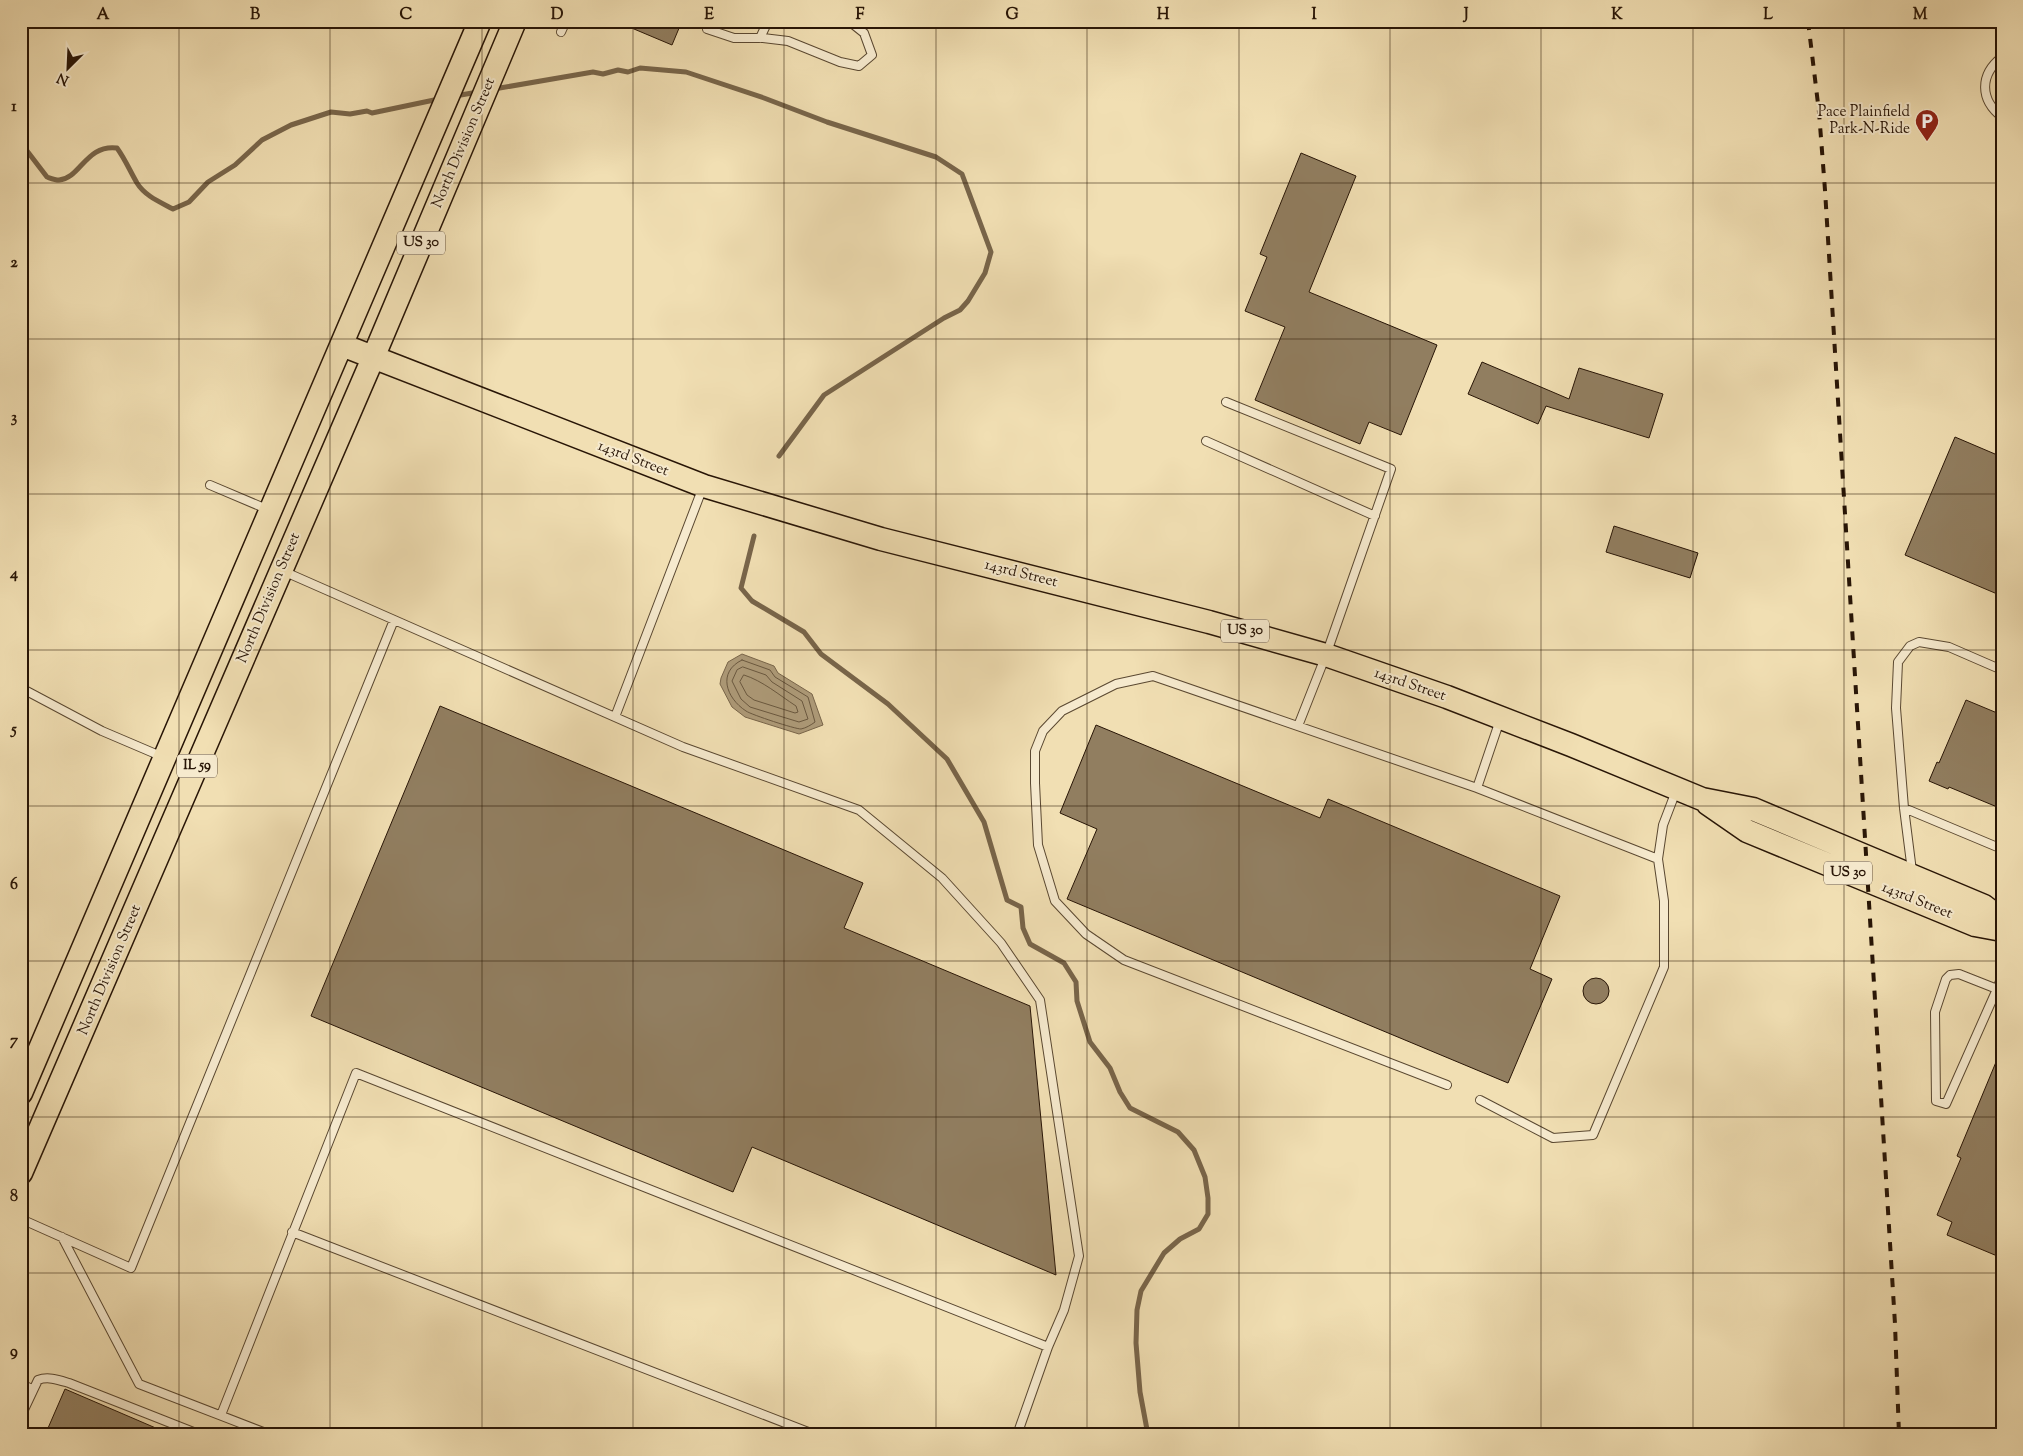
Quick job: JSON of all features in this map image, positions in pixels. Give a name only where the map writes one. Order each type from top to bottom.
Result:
[{"type":"main road","name":"US 30","points":[[342,345],[480,21]]},
{"type":"main road","name":"North Division Street","points":[[21,1173],[373,358],[515,21]]},
{"type":"main road","name":"143rd Street","points":[[342,345],[704,486],[873,536],[1209,622],[1326,656],[1448,697],[1702,799],[1753,809],[1984,906],[2002,920]]},
{"type":"main road","name":"IL 59","points":[[21,1093],[342,345]]},
{"type":"main road","name":"143rd Street","points":[[1702,799],[1747,831],[1975,925],[2002,930]]},
{"type":"lane","points":[[561,32],[566,21]]},
{"type":"lane","points":[[760,38],[768,21]]},
{"type":"lane","points":[[707,29],[734,38],[788,41],[840,62],[860,66],[872,55],[864,33],[849,21]]},
{"type":"lane","points":[[2002,57],[1993,64],[1985,84],[1985,96],[1991,108],[2002,117]]},
{"type":"lane","points":[[1226,402],[1392,469],[1326,656],[1298,726]]},
{"type":"lane","points":[[1206,441],[1375,516]]},
{"type":"lane","points":[[210,485],[270,511]]},
{"type":"lane","points":[[615,717],[704,486]]},
{"type":"lane","points":[[281,570],[683,747],[859,810],[942,878],[1001,943],[1040,1000],[1079,1256],[1064,1310],[1048,1347],[1020,1433]]},
{"type":"lane","points":[[21,1219],[131,1268],[394,620]]},
{"type":"lane","points":[[1912,876],[1904,808],[1896,708],[1898,662],[1904,651],[1920,642],[1949,647],[2002,670]]},
{"type":"lane","points":[[1446,1085],[1124,960],[1086,934],[1055,901],[1038,845],[1034,783],[1035,751],[1043,731],[1062,711],[1116,684],[1153,676],[1477,788],[1658,859]]},
{"type":"lane","points":[[21,688],[102,731],[165,758]]},
{"type":"lane","points":[[1477,788],[1501,718]]},
{"type":"lane","points":[[1480,1100],[1553,1138],[1593,1135],[1664,967],[1664,902],[1658,859],[1663,826],[1677,789]]},
{"type":"lane","points":[[1904,808],[2002,849]]},
{"type":"lane","points":[[1999,990],[1959,974],[1950,975],[1946,979],[1935,1012],[1936,1100],[1946,1104],[1999,990],[2002,976]]},
{"type":"lane","points":[[221,1415],[356,1072],[1048,1347]]},
{"type":"lane","points":[[292,1232],[816,1435]]},
{"type":"lane","points":[[62,1237],[139,1384],[271,1435]]},
{"type":"lane","points":[[21,1416],[32,1389],[38,1380],[43,1378],[69,1383],[201,1435]]},
{"type":"lane","points":[[21,1384],[32,1389]]},
{"type":"water","points":[[742,654],[774,666],[778,673],[812,694],[823,725],[799,734],[745,717],[732,707],[720,684],[721,678],[728,662]]},
{"type":"building","points":[[615,21],[682,21],[672,45]]},
{"type":"building","points":[[1301,153],[1356,176],[1309,292],[1437,345],[1401,435],[1369,422],[1360,444],[1255,400],[1285,327],[1245,311],[1267,257],[1260,254]]},
{"type":"building","points":[[1482,362],[1569,399],[1579,368],[1663,394],[1649,438],[1546,406],[1538,424],[1468,394]]},
{"type":"building","points":[[1955,437],[2002,457],[2002,596],[1905,555]]},
{"type":"building","points":[[1614,526],[1698,553],[1690,578],[1606,552]]},
{"type":"building","points":[[1966,700],[2002,715],[2002,809],[1949,787],[1948,789],[1929,781],[1937,762],[1939,763]]},
{"type":"building","points":[[440,706],[863,883],[844,928],[1030,1006],[1056,1275],[752,1147],[733,1192],[311,1016]]},
{"type":"building","points":[[1096,725],[1320,818],[1328,799],[1560,896],[1530,969],[1552,979],[1508,1083],[1067,899],[1097,829],[1060,813]]},
{"type":"building","points":[[1596,978],[1605,982],[1609,991],[1605,1000],[1596,1004],[1587,1000],[1583,991],[1587,982]]},
{"type":"building","points":[[2001,1050],[2002,1258],[1947,1235],[1952,1222],[1937,1215],[1961,1158],[1957,1156]]},
{"type":"building","points":[[65,1389],[172,1435],[45,1435]]},
{"type":"waterway","points":[[494,89],[593,72],[603,74],[618,70],[628,72],[640,68],[686,72],[764,98],[827,122],[936,157],[962,174],[991,252],[985,273],[968,301],[960,310],[944,318],[824,395],[779,456]]},
{"type":"waterway","points":[[455,96],[478,92]]},
{"type":"waterway","points":[[21,143],[47,177],[59,180],[73,174],[98,151],[106,148],[117,148],[140,188],[173,209],[189,202],[208,182],[235,165],[262,140],[291,125],[331,112],[350,114],[367,111],[372,113],[439,99]]},
{"type":"waterway","points":[[754,536],[741,588],[752,601],[804,632],[821,654],[888,704],[947,759],[984,822],[1007,900],[1021,907],[1023,928],[1030,944],[1064,963],[1076,982],[1077,1001],[1090,1042],[1110,1068],[1120,1092],[1130,1108],[1178,1132],[1194,1150],[1205,1177],[1208,1214],[1199,1229],[1180,1239],[1164,1253],[1141,1291],[1137,1310],[1136,1343],[1140,1392],[1148,1435]]},
{"type":"railway","points":[[1808,21],[1819,112],[1825,190],[1895,1324],[1899,1435]]},
{"type":"place","name":"Pace Plainfield Park-N-Ride","points":[[1927,142]]}]
